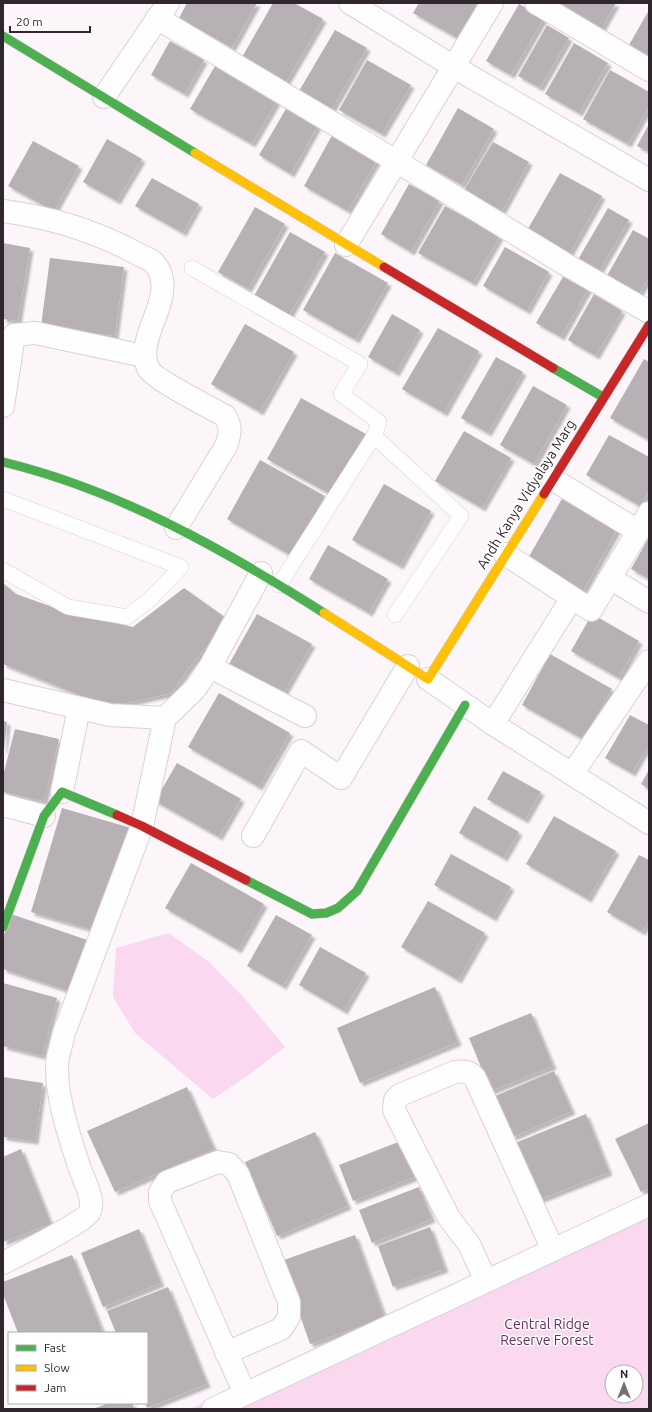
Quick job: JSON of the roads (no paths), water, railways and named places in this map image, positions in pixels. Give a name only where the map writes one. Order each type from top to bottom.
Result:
[{"type":"street","points":[[350,3],[454,68],[649,180]]},
{"type":"street","points":[[346,245],[492,3]]},
{"type":"street","points":[[536,3],[649,70]]},
{"type":"street","points":[[104,97],[162,11],[396,161],[565,264],[648,325]]},
{"type":"street","points":[[3,36],[346,245],[603,397]]},
{"type":"street","points":[[3,211],[68,225],[115,242],[154,263],[162,278],[162,297],[144,356],[148,369],[161,380],[225,416],[230,424],[230,435],[226,446],[176,528]]},
{"type":"street","name":"Andh Kanya Vidyalaya Marg","points":[[428,679],[648,325]]},
{"type":"street","points":[[3,406],[14,335],[35,333],[144,356]]},
{"type":"street","points":[[3,462],[44,472],[158,518],[261,573],[408,666],[493,724],[649,823]]},
{"type":"street","points":[[552,480],[638,531]]},
{"type":"street","points":[[505,554],[591,610],[649,513]]},
{"type":"street","points":[[3,1264],[76,1223],[89,1214],[91,1209],[90,1197],[71,1143],[58,1082],[58,1058],[64,1033],[142,826],[165,718],[195,689],[210,667],[261,573]]},
{"type":"street","points":[[610,578],[649,602]]},
{"type":"street","points":[[493,724],[572,598]]},
{"type":"street","points":[[572,774],[648,665]]},
{"type":"street","points":[[253,836],[301,751],[340,778],[408,666]]},
{"type":"street","points":[[210,667],[305,716]]},
{"type":"street","points":[[3,690],[110,715],[165,718]]},
{"type":"street","points":[[62,792],[142,826],[312,914],[326,914],[347,904],[357,891],[465,705]]},
{"type":"street","points":[[3,927],[44,816],[62,792],[79,708]]},
{"type":"street","points":[[3,805],[44,816]]},
{"type":"street","points":[[486,1281],[469,1244],[449,1218],[394,1110],[395,1100],[400,1095],[455,1072],[464,1071],[470,1073],[475,1078],[553,1250]]},
{"type":"street","points":[[226,1353],[281,1329],[289,1317],[289,1302],[238,1174],[228,1164],[218,1162],[167,1182],[160,1192],[160,1201],[226,1353],[245,1394]]},
{"type":"street","points":[[213,1409],[649,1205]]},
{"type":"lane","points":[[192,268],[360,364],[340,394],[379,422],[374,436],[279,585]]},
{"type":"lane","points":[[374,436],[461,516],[395,615]]},
{"type":"lane","points":[[3,499],[181,567],[150,599],[128,617],[68,607],[3,570]]},
{"type":"park label","name":"Central Ridge Reserve Forest","points":[[547,1332]]}]
